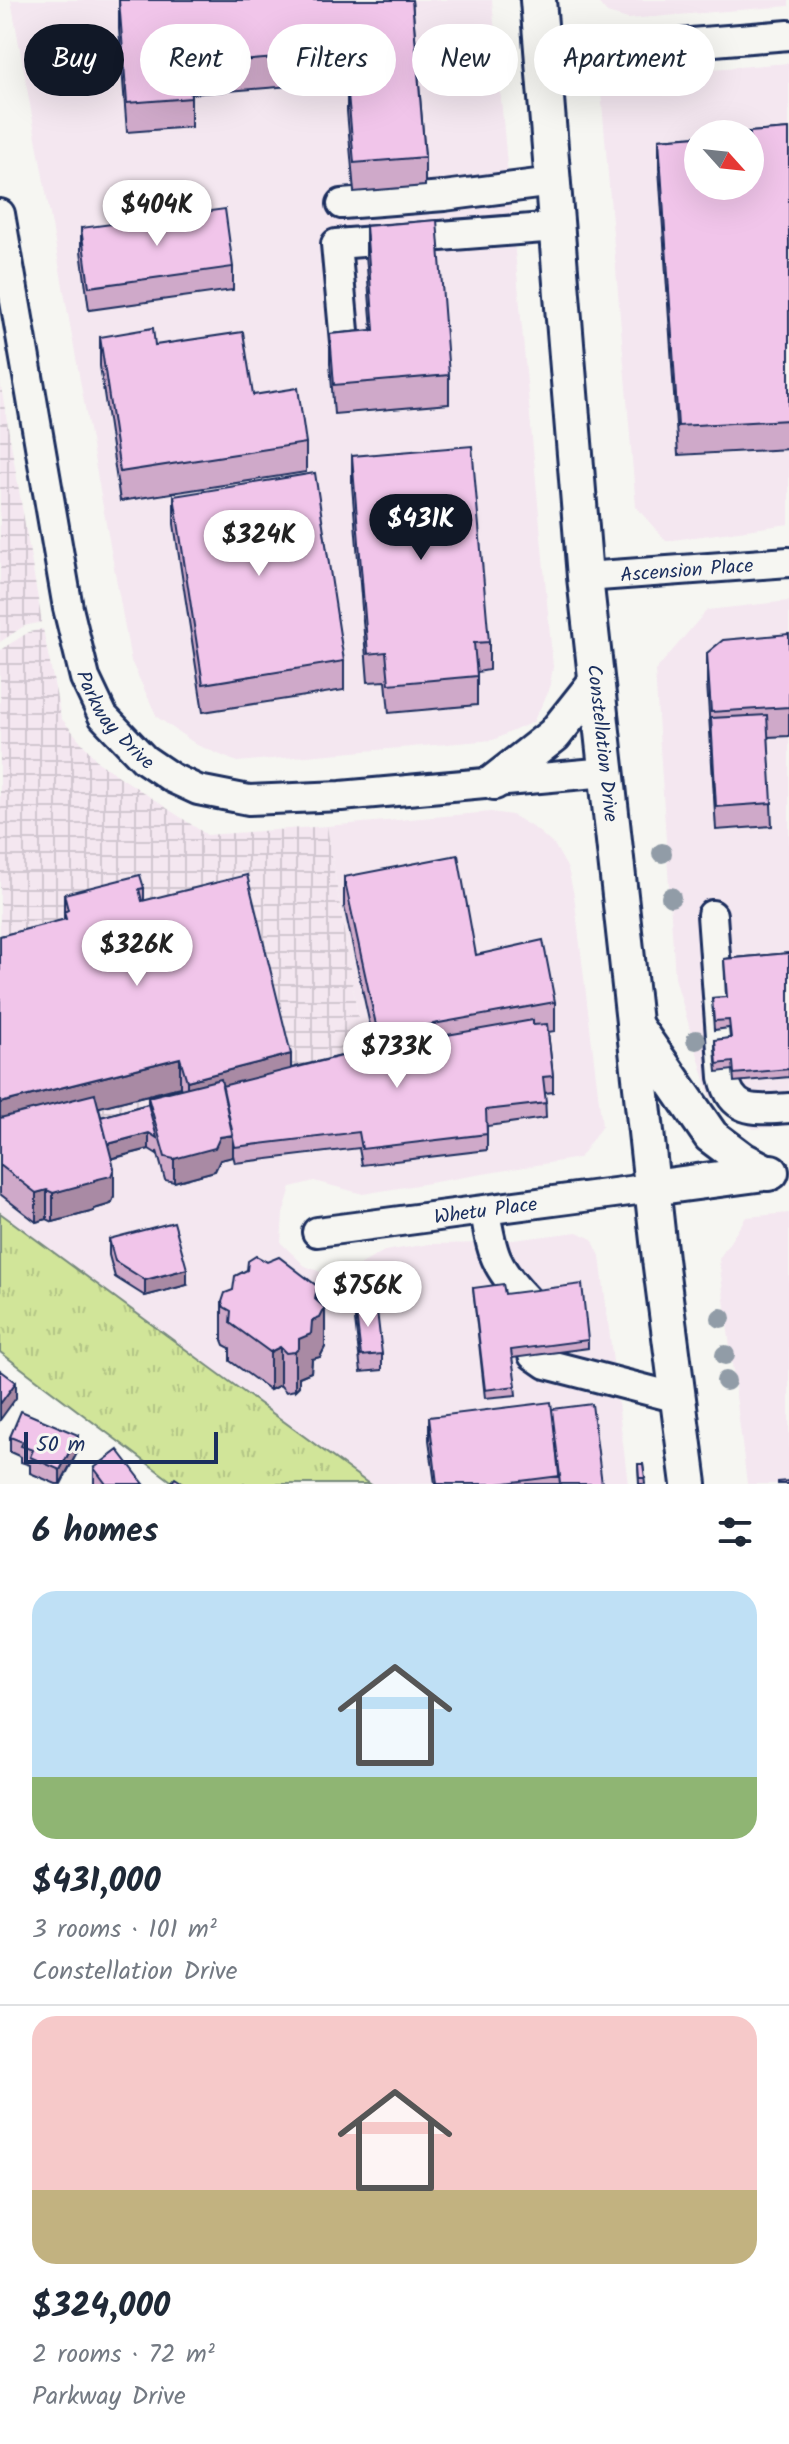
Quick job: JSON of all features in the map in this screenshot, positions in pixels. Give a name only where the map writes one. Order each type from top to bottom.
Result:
[{"type":"main road","name":"Constellation Drive","points":[[538,0],[540,24]]},
{"type":"main road","name":"Constellation Drive","points":[[546,96],[585,577],[652,1188],[689,1484]]},
{"type":"main road","points":[[494,782],[554,735],[596,682]]},
{"type":"main road","points":[[635,1026],[711,1136],[743,1160],[778,1172]]},
{"type":"main road","points":[[652,1188],[778,1172]]},
{"type":"street","points":[[715,41],[789,35]]},
{"type":"street","points":[[342,204],[444,196],[553,182]]},
{"type":"street","name":"Parkway Drive","points":[[0,214],[71,622],[85,678],[103,716],[144,759],[172,778],[198,790],[249,800],[341,796],[607,772]]},
{"type":"street","points":[[345,342],[336,244],[557,227]]},
{"type":"street","name":"Ascension Place","points":[[585,577],[789,562]]},
{"type":"street","points":[[712,915],[725,1081],[730,1097],[739,1105],[758,1109],[789,1108]]},
{"type":"street","points":[[725,1081],[743,1093],[789,1090]]},
{"type":"street","name":"Whetu Place","points":[[317,1232],[652,1188]]},
{"type":"street","points":[[485,1211],[493,1256],[509,1282],[526,1299]]},
{"type":"street","points":[[533,1355],[546,1364],[678,1398]]},
{"type":"shaded area","points":[[11,0],[492,0],[494,24],[412,24],[412,96],[501,96],[553,667],[549,691],[533,722],[493,740],[237,762],[197,745],[157,717],[131,661],[28,96],[124,96],[124,24],[24,24],[24,72]]},
{"type":"shaded area","points":[[596,0],[789,0],[789,6],[628,19],[607,13]]},
{"type":"shaded area","points":[[789,63],[789,524],[666,541],[636,507],[601,96],[715,96],[715,69]]},
{"type":"shaded area","points":[[0,381],[42,622],[24,626],[0,642]]},
{"type":"shaded area","points":[[789,601],[789,1125],[754,1129],[710,1097],[675,978],[655,671],[707,610]]},
{"type":"shaded area","points":[[43,629],[61,718],[98,762],[207,835],[327,826],[364,1055],[0,1144],[0,650],[29,632]]},
{"type":"shaded area","points":[[491,812],[512,815],[537,830],[555,846],[568,869],[574,895],[602,1126],[579,1158],[363,1194],[314,1181],[291,1187],[283,1214],[281,1243],[305,1266],[326,1274],[353,1269],[384,1251],[430,1244],[490,1243],[577,1232],[592,1239],[600,1256],[628,1484],[369,1484],[0,1213],[0,1144],[364,1055],[327,826]]},
{"type":"shaded area","points":[[789,1213],[789,1484],[747,1484],[719,1259],[746,1217]]},
{"type":"green space","points":[[0,1213],[369,1484],[175,1484],[0,1352]]},
{"type":"building","points":[[119,0],[412,0],[412,96],[420,96],[425,157],[354,163],[348,96],[396,96],[396,24],[267,24],[267,59],[251,60],[251,24],[140,24],[140,96],[191,98],[127,103],[124,24],[121,24]]},
{"type":"building","points":[[789,129],[789,420],[678,426],[659,139],[684,137],[684,200],[764,200],[764,131]]},
{"type":"building","points":[[225,209],[233,267],[89,287],[81,228]]},
{"type":"building","points":[[437,220],[449,375],[334,385],[330,334],[374,330],[366,226]]},
{"type":"building","points":[[153,328],[155,345],[243,332],[253,395],[298,388],[306,443],[120,472],[100,337]]},
{"type":"building","points":[[472,446],[489,642],[474,643],[477,676],[389,684],[386,652],[368,654],[352,456]]},
{"type":"building","points":[[315,473],[344,661],[203,684],[174,496]]},
{"type":"building","points":[[789,634],[789,707],[711,712],[707,653],[723,640]]},
{"type":"building","points":[[767,715],[772,803],[716,807],[711,718]]},
{"type":"building","points":[[458,855],[476,955],[543,940],[555,1002],[378,1034],[344,877]]},
{"type":"building","points":[[140,875],[144,888],[139,889],[142,901],[247,875],[291,1054],[187,1081],[180,1058],[0,1103],[0,936],[66,919],[64,912],[68,910],[64,894]]},
{"type":"building","points":[[789,953],[789,1069],[734,1074],[733,1062],[717,1064],[715,1040],[731,1038],[729,1020],[714,1021],[712,998],[727,997],[724,959]]},
{"type":"building","points":[[533,1020],[533,1025],[547,1024],[553,1076],[543,1077],[546,1103],[486,1110],[487,1134],[362,1149],[359,1132],[235,1147],[222,1086],[378,1047]]},
{"type":"building","points":[[221,1079],[233,1135],[220,1137],[215,1148],[174,1159],[165,1157],[148,1097]]},
{"type":"building","points":[[95,1094],[114,1168],[111,1176],[53,1193],[47,1190],[36,1193],[0,1165],[0,1118]]},
{"type":"building","points":[[148,1104],[157,1138],[149,1133],[108,1144],[101,1117]]},
{"type":"building","points":[[174,1222],[187,1269],[145,1280],[115,1261],[109,1239]]},
{"type":"building","points":[[256,1256],[267,1262],[279,1257],[317,1286],[315,1299],[325,1308],[320,1318],[312,1321],[311,1334],[299,1339],[299,1348],[295,1352],[286,1353],[280,1347],[270,1352],[230,1323],[231,1311],[222,1302],[225,1293],[233,1290],[235,1276],[247,1270],[248,1261]]},
{"type":"building","points":[[503,1284],[505,1294],[582,1284],[588,1340],[511,1350],[516,1386],[485,1390],[473,1288]]},
{"type":"building","points":[[376,1302],[382,1354],[361,1356],[355,1304]]},
{"type":"building","points":[[0,1370],[16,1382],[0,1404]]},
{"type":"building","points":[[551,1402],[560,1476],[497,1484],[437,1484],[429,1417]]},
{"type":"building","points":[[592,1404],[602,1484],[560,1484],[552,1409]]},
{"type":"building","points":[[21,1411],[78,1435],[60,1470],[30,1457],[33,1450],[21,1446],[23,1442],[10,1437]]},
{"type":"building","points":[[118,1450],[144,1484],[106,1484],[94,1468]]},
{"type":"building","points":[[638,1464],[643,1464],[645,1478],[639,1478]]}]
